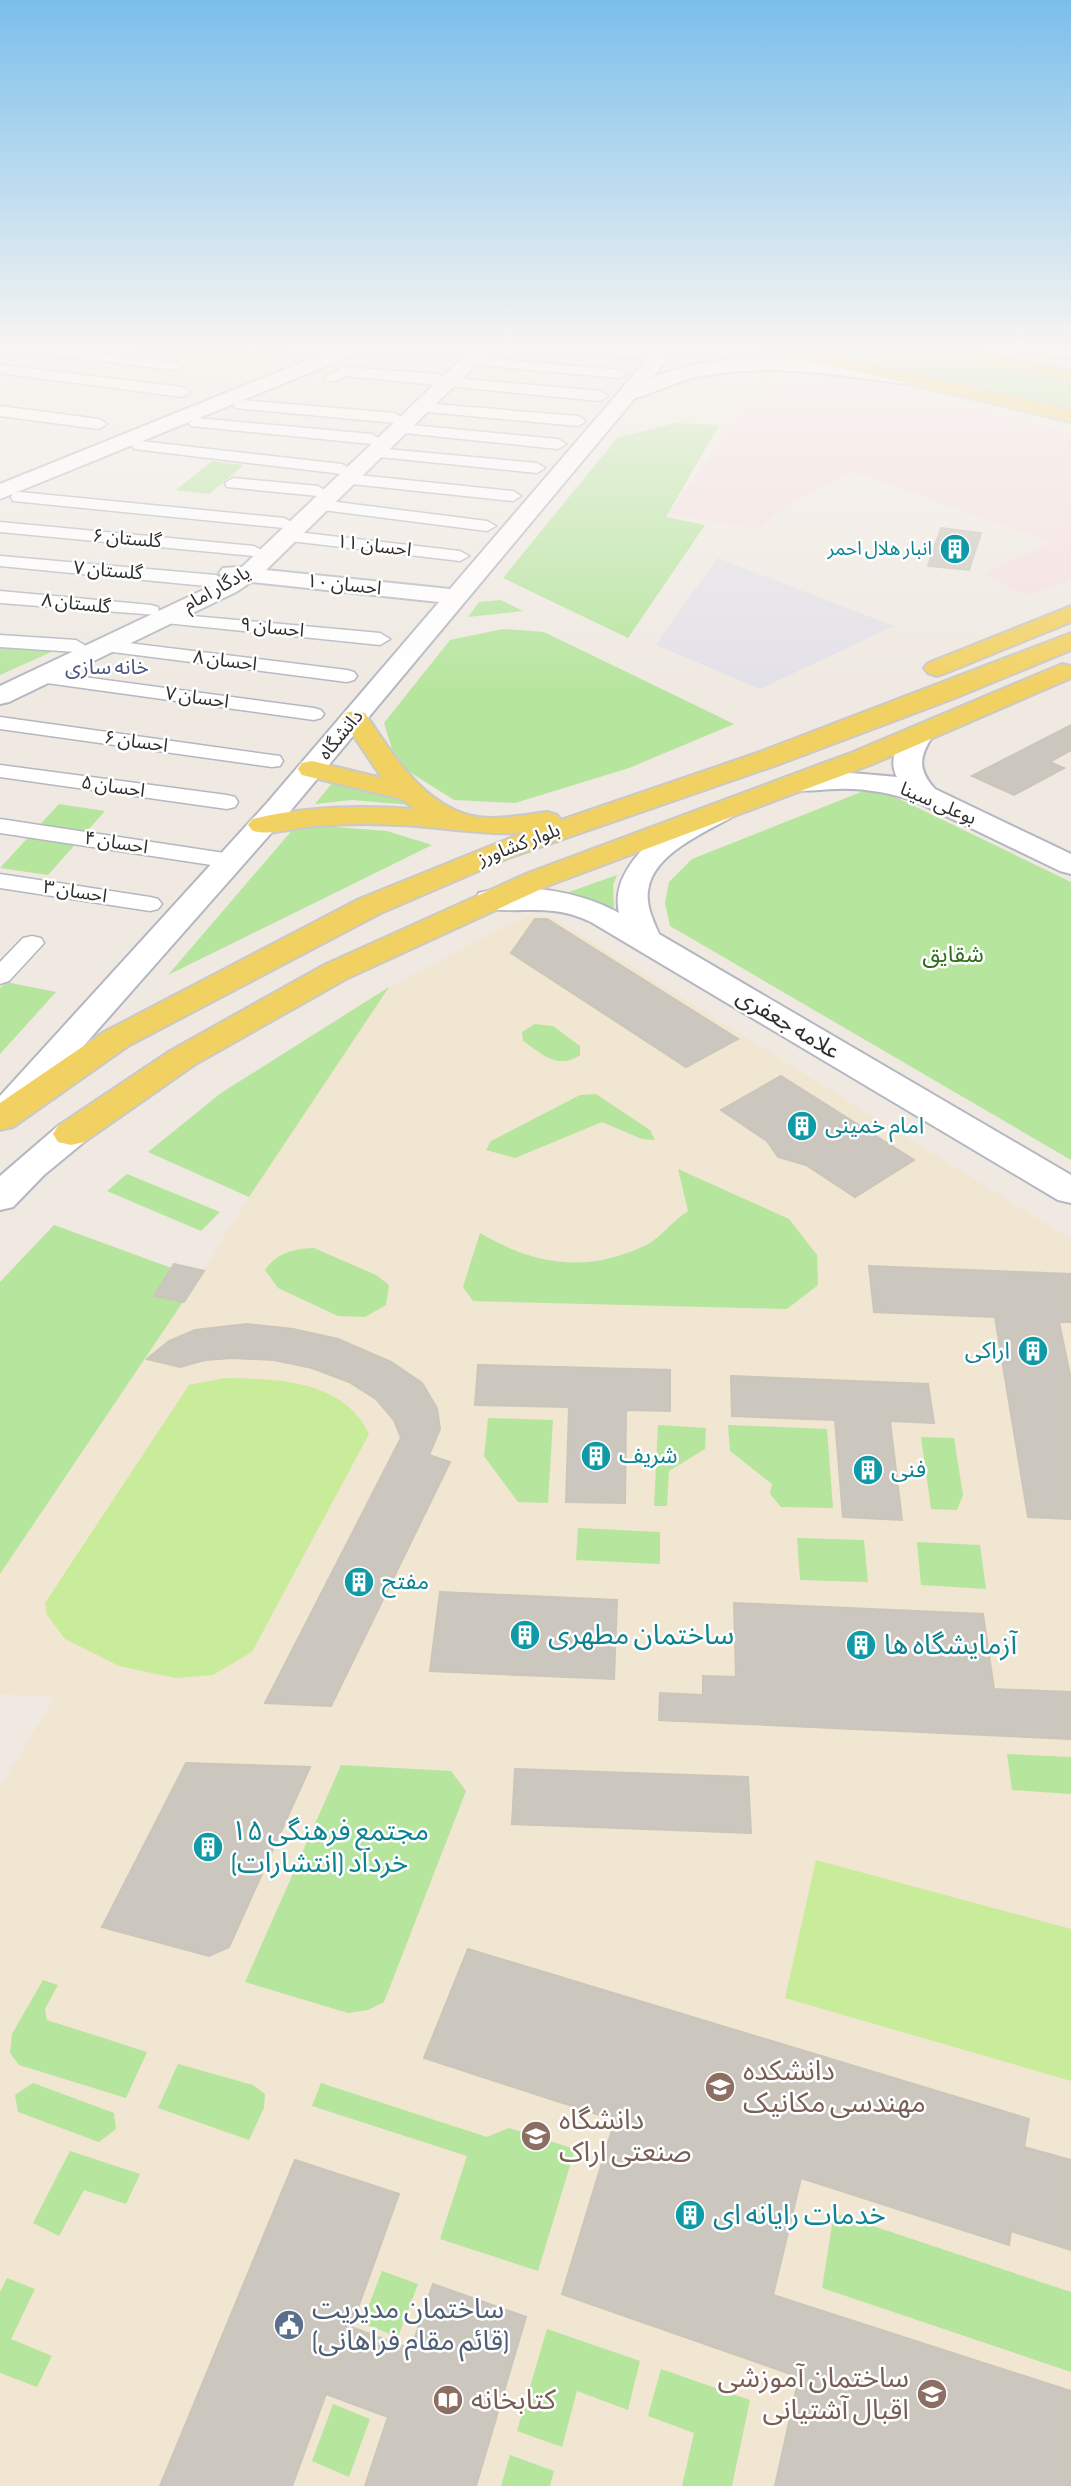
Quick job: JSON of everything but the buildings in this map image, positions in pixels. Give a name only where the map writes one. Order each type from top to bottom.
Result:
[{"type":"main road","points":[[767,759],[864,699],[1071,613]]},
{"type":"main road","name":"بلوار کشاورز","points":[[0,1118],[116,1039],[370,906],[500,850],[767,759],[946,692],[1071,641]]},
{"type":"main road","name":"بلوار کشاورز","points":[[71,1134],[182,1058],[335,972],[539,879],[920,734],[1071,668]]},
{"type":"main road","points":[[960,718],[1071,693]]},
{"type":"main road","points":[[355,719],[383,761],[411,793],[433,809],[462,823]]},
{"type":"main road","points":[[312,769],[411,793]]},
{"type":"main road","points":[[263,825],[305,816],[338,814],[462,823],[522,824],[598,816]]},
{"type":"street","points":[[18,466],[36,459]]},
{"type":"street","points":[[9,494],[92,459]]},
{"type":"street","points":[[235,459],[513,496]]},
{"type":"street","name":"یادگار امام","points":[[0,695],[104,646],[158,614],[232,576],[286,530],[361,459]]},
{"type":"street","points":[[470,459],[537,468]]},
{"type":"street","name":"دانشگاه","points":[[0,1118],[355,719],[458,597],[565,459]]},
{"type":"street","points":[[233,483],[487,526]]},
{"type":"street","name":"احسان ۱۱","points":[[9,494],[460,556]]},
{"type":"street","name":"گلستان ۶","points":[[0,527],[254,551]]},
{"type":"street","name":"یادگار امام","points":[[0,681],[76,646],[158,614],[232,576],[254,551],[286,530]]},
{"type":"street","name":"گلستان ۷","points":[[0,561],[232,576]]},
{"type":"street","name":"احسان ۱۰","points":[[232,576],[458,597]]},
{"type":"street","name":"گلستان ۸","points":[[0,597],[158,614]]},
{"type":"street","name":"احسان ۹","points":[[158,614],[380,639]]},
{"type":"street","points":[[0,641],[76,646]]},
{"type":"street","name":"احسان ۸","points":[[104,646],[347,676]]},
{"type":"street","name":"احسان ۷","points":[[39,677],[314,714]]},
{"type":"street","name":"احسان ۶","points":[[0,723],[272,761]]},
{"type":"street","points":[[920,734],[906,751],[906,766],[911,780],[925,795]]},
{"type":"street","name":"احسان ۵","points":[[0,771],[227,803]]},
{"type":"street","name":"بوعلی سینا","points":[[796,783],[838,780],[871,782],[925,795],[1071,865]]},
{"type":"street","points":[[645,940],[635,911],[634,887],[645,865],[662,848],[723,811]]},
{"type":"street","name":"احسان ۴","points":[[0,825],[231,861]]},
{"type":"street","name":"احسان ۳","points":[[0,881],[150,904]]},
{"type":"street","name":"علامه جعفری","points":[[490,900],[527,898],[562,902],[589,910],[645,940],[1071,1191]]},
{"type":"street","points":[[0,976],[17,950]]},
{"type":"street","points":[[0,1198],[31,1167],[71,1134]]},
{"type":"shaded area","points":[[708,459],[1071,459],[1071,579],[1026,596],[983,574],[1050,542],[854,472],[789,504],[759,529],[669,514]]},
{"type":"shaded area","points":[[717,558],[894,626],[760,689],[656,645]]},
{"type":"shaded area","points":[[526,916],[550,916],[1071,1239],[1071,2486],[0,2486],[0,1787],[55,1697],[0,1694],[0,1574],[199,1278],[249,1197],[389,987]]},
{"type":"green space","points":[[600,459],[699,459],[666,517],[705,525],[628,638],[503,578]]},
{"type":"green space","points":[[212,461],[244,465],[209,494],[176,490]]},
{"type":"green space","points":[[501,600],[523,611],[468,617],[479,602]]},
{"type":"green space","points":[[503,629],[544,632],[734,724],[629,768],[515,803],[454,800],[408,771],[392,749],[384,723],[450,640]]},
{"type":"green space","points":[[0,646],[58,649],[0,675]]},
{"type":"green space","points":[[333,782],[401,797],[411,805],[352,800],[315,804]]},
{"type":"green space","name":"شقایق","points":[[866,790],[885,792],[1071,882],[1071,1160],[670,926],[665,903],[669,882],[692,859]]},
{"type":"green space","points":[[59,804],[105,811],[48,875],[0,868]]},
{"type":"green space","points":[[322,826],[387,831],[432,845],[168,975],[294,828]]},
{"type":"green space","points":[[617,875],[613,885],[614,908],[569,892]]},
{"type":"green space","points":[[6,982],[56,992],[0,1054],[0,988]]},
{"type":"green space","points":[[389,987],[249,1197],[148,1152],[221,1093]]},
{"type":"green space","points":[[535,1024],[553,1026],[580,1046],[580,1055],[557,1061],[536,1050],[523,1041],[522,1032]]},
{"type":"green space","points":[[596,1094],[650,1130],[655,1140],[642,1139],[602,1122],[515,1158],[486,1150],[491,1141],[580,1095]]},
{"type":"green space","points":[[678,1169],[789,1219],[817,1255],[818,1285],[787,1309],[473,1301],[463,1287],[480,1233],[520,1252],[561,1262],[603,1260],[646,1245],[688,1211]]},
{"type":"green space","points":[[127,1174],[220,1212],[201,1231],[107,1191]]},
{"type":"green space","points":[[54,1225],[199,1278],[0,1574],[0,1282]]},
{"type":"green space","points":[[314,1248],[376,1275],[389,1285],[386,1305],[365,1317],[338,1316],[278,1288],[265,1270],[270,1264],[286,1253]]},
{"type":"green space","points":[[225,1378],[287,1382],[326,1393],[358,1416],[369,1434],[252,1652],[213,1675],[175,1678],[119,1666],[65,1639],[47,1615],[45,1603],[189,1385]]},
{"type":"green space","points":[[488,1418],[553,1420],[548,1503],[518,1502],[484,1456]]},
{"type":"green space","points":[[658,1425],[706,1428],[705,1449],[669,1471],[667,1506],[654,1506]]},
{"type":"green space","points":[[728,1425],[827,1429],[833,1508],[781,1507],[770,1494],[772,1484],[730,1451]]},
{"type":"green space","points":[[921,1437],[954,1438],[963,1495],[957,1510],[931,1509]]},
{"type":"green space","points":[[578,1528],[660,1532],[660,1564],[576,1560]]},
{"type":"green space","points":[[797,1538],[864,1540],[868,1582],[800,1580]]},
{"type":"green space","points":[[917,1542],[980,1545],[986,1589],[921,1585]]},
{"type":"green space","points":[[1007,1754],[1071,1757],[1071,1794],[1012,1790]]},
{"type":"green space","points":[[341,1765],[451,1771],[466,1791],[384,2002],[368,2010],[348,2013],[245,1982]]},
{"type":"green space","points":[[816,1860],[1071,1929],[1071,2081],[785,1998]]},
{"type":"green space","points":[[43,1980],[58,1985],[45,2009],[47,2020],[147,2052],[126,2098],[19,2065],[10,2053],[12,2034]]},
{"type":"green space","points":[[178,2064],[253,2085],[265,2094],[264,2108],[249,2140],[158,2108]]},
{"type":"green space","points":[[33,2083],[114,2113],[116,2129],[99,2142],[18,2112],[15,2095]]},
{"type":"green space","points":[[321,2083],[487,2137],[509,2128],[575,2149],[538,2271],[440,2239],[467,2156],[312,2106]]},
{"type":"green space","points":[[70,2151],[140,2174],[126,2204],[84,2190],[59,2236],[33,2223]]},
{"type":"green space","points":[[834,2213],[1071,2292],[1071,2372],[822,2288]]},
{"type":"green space","points":[[382,2271],[418,2284],[398,2337],[362,2323]]},
{"type":"green space","points":[[7,2278],[35,2289],[11,2339],[52,2356],[37,2387],[0,2373],[0,2292]]},
{"type":"green space","points":[[547,2329],[640,2361],[628,2410],[577,2391],[562,2447],[517,2431]]},
{"type":"green space","points":[[661,2369],[750,2400],[732,2486],[682,2486],[694,2433],[648,2416]]},
{"type":"green space","points":[[333,2404],[370,2419],[349,2477],[312,2461]]},
{"type":"green space","points":[[510,2455],[554,2471],[550,2486],[501,2486]]},
{"type":"place","name":"انبار هلال احمر","points":[[955,549]]},
{"type":"place","name":"امام خمینی","points":[[802,1126]]},
{"type":"place","name":"اراکی","points":[[1033,1351]]},
{"type":"place","name":"شریف","points":[[596,1456]]},
{"type":"place","name":"فنی","points":[[868,1470]]},
{"type":"place","name":"مفتح","points":[[359,1582]]},
{"type":"place","name":"ساختمان مطهری","points":[[525,1635]]},
{"type":"place","name":"آزمایشگاه ها","points":[[861,1645]]},
{"type":"place","name":"مجتمع فرهنگی ۱۵ خرداد (انتشارات)","points":[[208,1847]]},
{"type":"place","name":"دانشکده مهندسی مکانیک","points":[[720,2087]]},
{"type":"place","name":"دانشگاه صنعتی اراک","points":[[536,2136]]},
{"type":"place","name":"خدمات رایانه ای","points":[[690,2215]]},
{"type":"place","name":"ساختمان مدیریت (قائم مقام فراهانی)","points":[[289,2325]]},
{"type":"place","name":"ساختمان آموزشی اقبال آشتیانی","points":[[932,2394]]},
{"type":"place","name":"کتابخانه","points":[[448,2400]]},
{"type":"district","name":"خانه سازی","points":[[107,667]]}]
